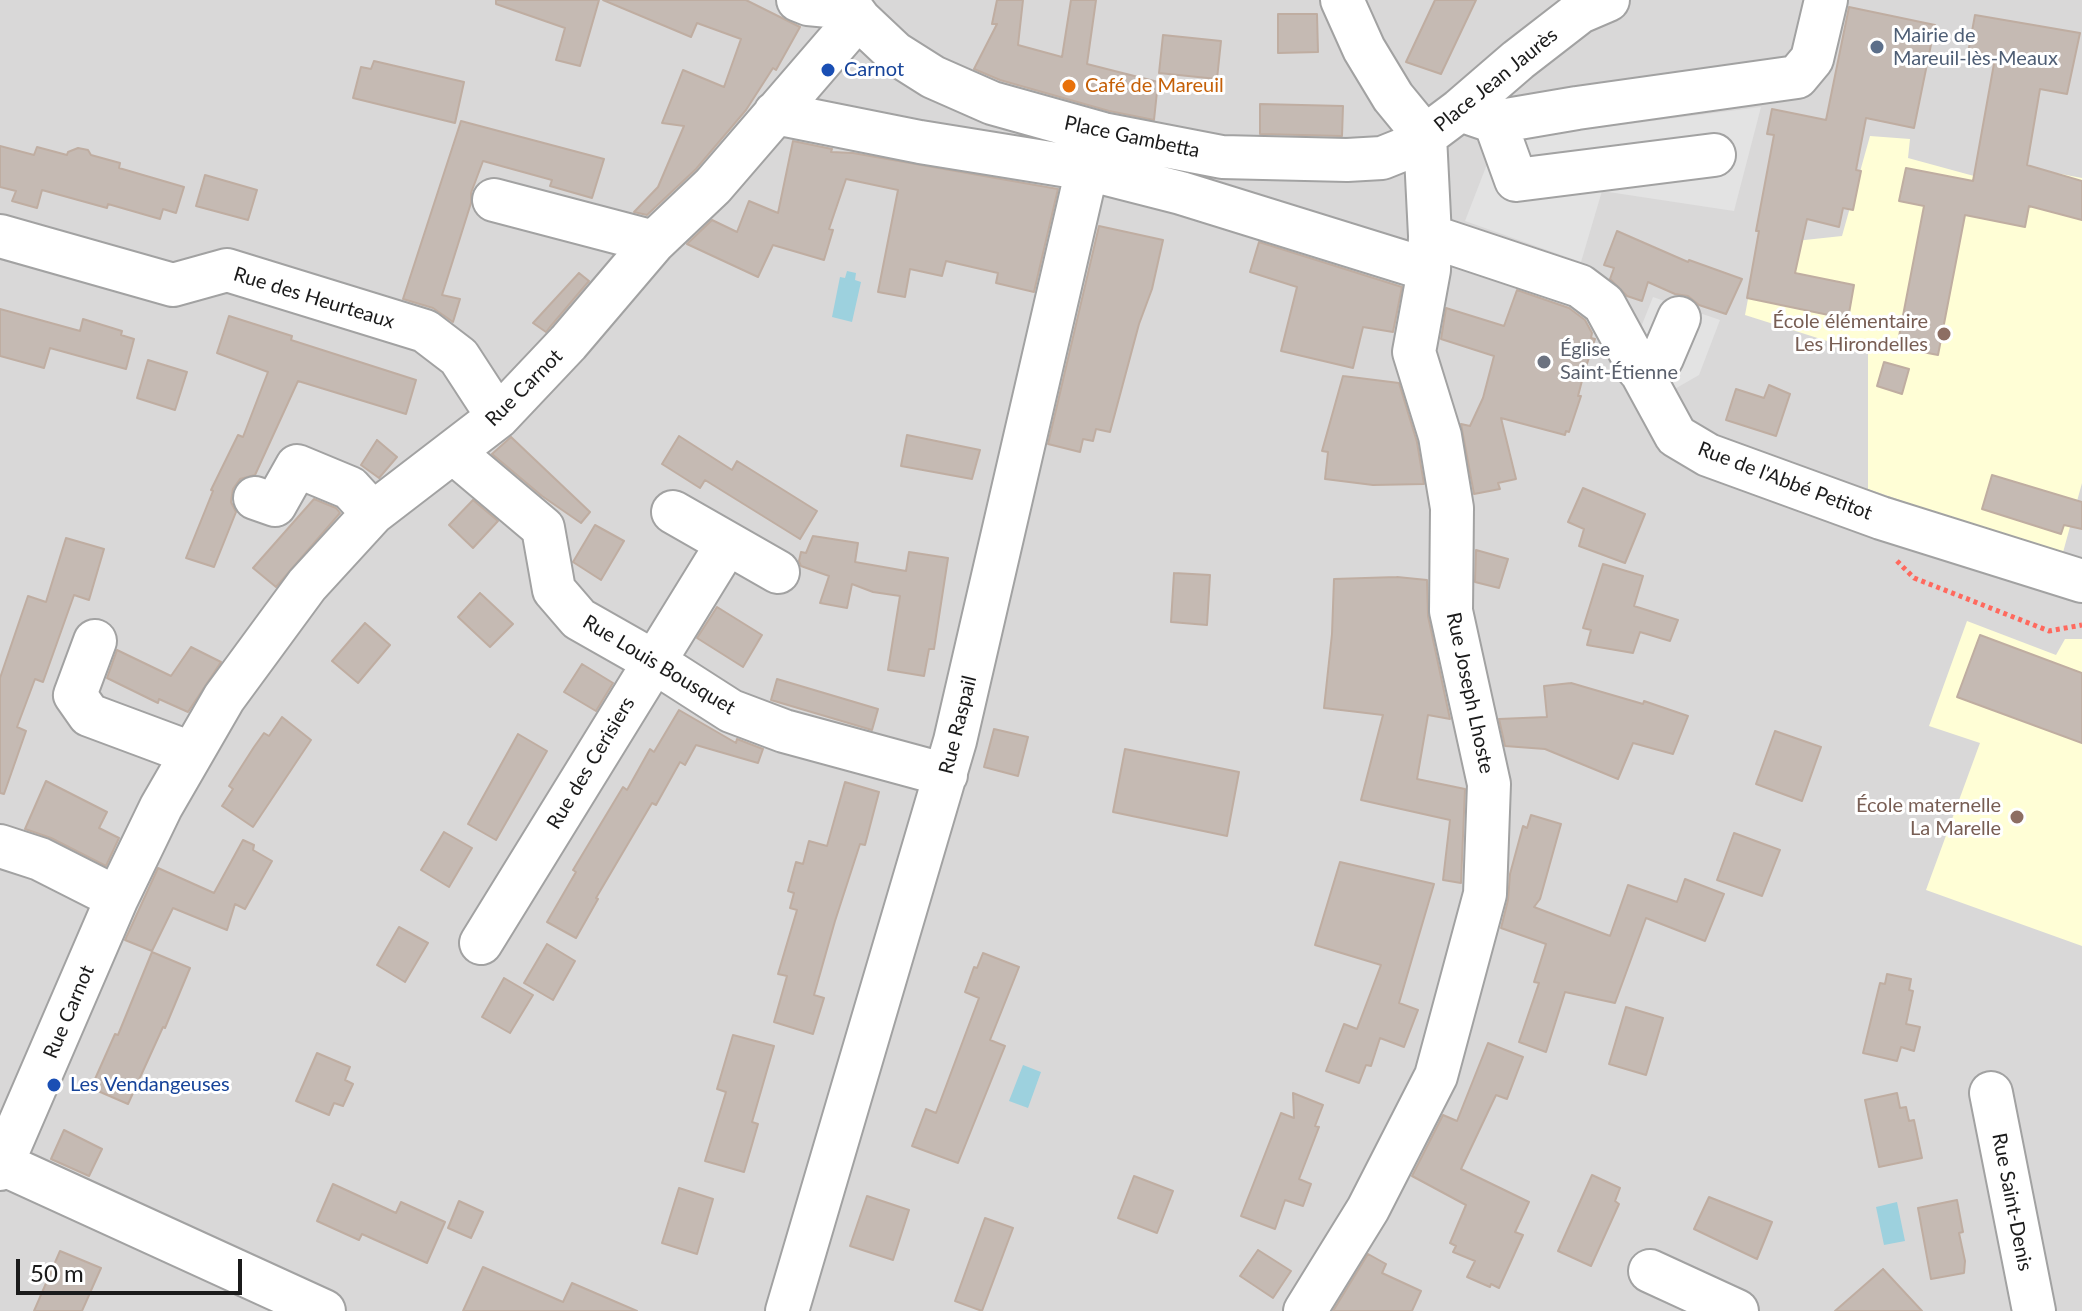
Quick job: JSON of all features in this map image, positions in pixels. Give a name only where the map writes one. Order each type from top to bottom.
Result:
[{"type":"street","points":[[798,0],[852,9]]},
{"type":"street","points":[[1342,0],[1364,49],[1393,97],[1425,136]]},
{"type":"street","name":"Place Jean Jaurès","points":[[1425,136],[1478,116],[1518,60],[1580,12],[1608,0]]},
{"type":"street","points":[[1714,155],[1516,180],[1478,116],[1577,108],[1797,77],[1812,59],[1826,0]]},
{"type":"street","name":"Rue Carnot","points":[[1,1165],[117,898],[161,807],[224,698],[307,585],[373,513],[498,417],[568,343],[654,242],[713,186],[845,33],[852,9]]},
{"type":"street","name":"Place Gambetta","points":[[852,9],[895,53],[933,77],[1095,151]]},
{"type":"street","name":"Place Gambetta","points":[[775,113],[920,142],[1222,157],[1382,158],[1412,146],[1425,136]]},
{"type":"street","name":"Rue Joseph Lhoste","points":[[1305,1311],[1368,1209],[1436,1076],[1485,894],[1489,784],[1451,611],[1452,508],[1442,450],[1414,352],[1430,253],[1425,136]]},
{"type":"street","name":"Rue de l'Abbé Petitot","points":[[1095,151],[1181,193],[1580,286],[1604,304],[1676,436],[1708,455],[1881,518],[2082,581]]},
{"type":"street","name":"Rue Raspail","points":[[787,1311],[946,775],[1095,151]]},
{"type":"street","points":[[494,200],[654,242]]},
{"type":"street","name":"Rue des Heurteaux","points":[[0,236],[173,285],[227,270],[425,331],[459,357],[498,417]]},
{"type":"street","points":[[1638,369],[1662,358],[1679,318]]},
{"type":"street","name":"Rue Louis Bousquet","points":[[454,453],[543,528],[554,590],[579,619],[731,711],[784,731],[946,775]]},
{"type":"street","points":[[255,498],[275,505],[297,466],[350,488],[373,513]]},
{"type":"street","points":[[673,512],[778,572]]},
{"type":"street","name":"Rue des Cerisiers","points":[[481,943],[727,544]]},
{"type":"street","points":[[95,641],[75,695],[89,715],[191,753]]},
{"type":"street","points":[[0,846],[40,859],[117,898]]},
{"type":"street","name":"Rue Saint-Denis","points":[[1991,1093],[2034,1311]]},
{"type":"street","points":[[1,1165],[324,1311]]},
{"type":"street","points":[[1650,1271],[1737,1311]]},
{"type":"path","points":[[1881,518],[1878,543],[1914,578],[2049,631],[2082,625]]},
{"type":"shaded area","points":[[0,0],[2082,0],[2082,1311],[0,1311]]},
{"type":"shaded area","points":[[1761,107],[1734,211],[1602,191],[1581,262],[1465,221],[1496,141]]},
{"type":"shaded area","name":"École élémentaire Les Hirondelles","points":[[1870,136],[1910,139],[1908,158],[2029,191],[2035,169],[2082,178],[2082,483],[2062,556],[1868,489],[1868,354],[1745,315],[1758,245],[1842,236]]},
{"type":"shaded area","points":[[1653,297],[1720,320],[1699,375],[1673,390],[1641,327]]},
{"type":"shaded area","name":"École maternelle La Marelle","points":[[1967,621],[2056,655],[2065,639],[2082,639],[2082,946],[1926,890],[1980,743],[1929,726]]},
{"type":"water","points":[[847,271],[856,273],[855,280],[861,282],[852,322],[832,317],[840,277],[845,278]]},
{"type":"water","points":[[1023,1065],[1041,1072],[1028,1108],[1009,1101]]},
{"type":"water","points":[[1897,1202],[1905,1241],[1884,1245],[1876,1207]]},
{"type":"building","points":[[496,0],[599,0],[580,66],[556,60],[565,28],[496,4]]},
{"type":"building","points":[[603,0],[746,0],[800,27],[776,70],[773,68],[746,110],[696,169],[647,215],[634,212],[658,187],[684,126],[662,123],[683,70],[724,87],[741,39],[697,23],[691,37]]},
{"type":"building","points":[[997,0],[1023,0],[1018,45],[1062,57],[1071,0],[1096,0],[1087,64],[1158,82],[1154,120],[1109,111],[1000,80],[974,69],[997,24],[992,24]]},
{"type":"building","points":[[1435,0],[1476,0],[1441,74],[1406,62]]},
{"type":"building","points":[[1849,7],[1935,25],[1914,128],[1866,118],[1856,170],[1861,171],[1853,210],[1843,208],[1839,227],[1807,219],[1795,273],[1854,285],[1848,319],[1747,298],[1774,135],[1767,134],[1772,109],[1826,120]]},
{"type":"building","points":[[1278,14],[1317,14],[1318,52],[1278,53]]},
{"type":"building","points":[[1975,15],[2080,33],[2067,94],[2040,89],[2027,165],[2082,181],[2082,220],[2029,206],[2025,227],[1965,215],[1938,355],[1897,347],[1924,206],[1899,201],[1906,168],[1973,181],[1995,58],[1968,53]]},
{"type":"building","points":[[1163,35],[1221,41],[1217,79],[1159,73]]},
{"type":"building","points":[[374,61],[464,82],[455,123],[353,98],[361,67],[371,69]]},
{"type":"building","points":[[1260,104],[1343,106],[1342,136],[1260,134]]},
{"type":"building","points":[[461,121],[604,159],[592,198],[550,186],[552,180],[483,161],[442,295],[460,299],[453,322],[433,308],[403,299]]},
{"type":"building","points":[[793,141],[832,149],[831,152],[853,153],[1058,189],[1034,292],[996,283],[998,273],[946,261],[942,276],[910,269],[905,297],[878,292],[898,190],[846,179],[829,229],[833,230],[824,260],[773,245],[758,277],[687,244],[712,220],[737,232],[749,201],[778,213]]},
{"type":"building","points":[[0,146],[34,155],[37,147],[67,155],[78,148],[88,150],[91,155],[120,163],[119,168],[184,187],[176,213],[163,209],[160,219],[42,190],[37,208],[12,201],[16,191],[0,187]]},
{"type":"building","points":[[205,175],[257,190],[248,220],[196,206]]},
{"type":"building","points":[[1099,226],[1163,240],[1152,289],[1139,324],[1110,432],[1096,429],[1093,441],[1083,439],[1080,452],[1048,444]]},
{"type":"building","points":[[1617,231],[1688,262],[1742,279],[1726,314],[1648,282],[1642,301],[1627,296],[1610,279],[1614,268],[1604,265]]},
{"type":"building","points":[[1259,242],[1402,287],[1393,332],[1363,327],[1353,368],[1281,351],[1297,287],[1250,272]]},
{"type":"building","points":[[579,273],[589,281],[546,332],[533,323]]},
{"type":"building","name":"Église Saint-Étienne","points":[[1517,290],[1569,308],[1585,320],[1592,333],[1591,338],[1595,339],[1569,432],[1566,431],[1565,435],[1501,418],[1516,479],[1498,483],[1500,489],[1474,494],[1461,424],[1470,426],[1483,398],[1494,356],[1441,339],[1446,308],[1504,326]]},
{"type":"building","points":[[0,309],[80,331],[83,319],[122,331],[121,335],[134,339],[126,369],[50,348],[44,368],[0,356]]},
{"type":"building","points":[[229,316],[292,336],[291,340],[416,380],[406,414],[298,381],[255,475],[240,479],[233,489],[231,502],[236,512],[214,567],[186,558],[211,490],[238,435],[243,437],[268,372],[217,353]]},
{"type":"building","points":[[148,360],[187,372],[175,410],[137,398]]},
{"type":"building","points":[[1884,362],[1909,369],[1902,394],[1877,386]]},
{"type":"building","points":[[1343,376],[1399,383],[1417,442],[1424,484],[1373,485],[1325,479],[1328,452],[1322,451]]},
{"type":"building","points":[[1769,385],[1790,394],[1776,436],[1726,420],[1736,389],[1764,398]]},
{"type":"building","points":[[907,435],[980,450],[972,479],[901,466]]},
{"type":"building","points":[[679,436],[732,470],[737,461],[817,511],[800,539],[705,480],[700,488],[662,464]]},
{"type":"building","points":[[511,437],[590,512],[581,523],[542,496],[492,454]]},
{"type":"building","points":[[377,440],[397,457],[379,478],[361,465]]},
{"type":"building","points":[[1992,475],[2082,502],[2082,529],[2064,525],[2061,534],[1982,509]]},
{"type":"building","points":[[1583,488],[1645,514],[1625,563],[1579,546],[1584,529],[1568,522]]},
{"type":"building","points":[[314,499],[336,508],[340,513],[276,587],[253,568]]},
{"type":"building","points":[[473,500],[498,521],[473,548],[449,525]]},
{"type":"building","points":[[595,525],[624,541],[601,580],[573,562]]},
{"type":"building","points":[[813,536],[858,543],[855,562],[906,571],[909,552],[948,558],[934,649],[929,649],[924,676],[888,670],[900,596],[873,592],[852,584],[847,608],[820,603],[829,576],[801,566],[799,561],[801,552],[806,553]]},
{"type":"building","points":[[66,538],[104,549],[89,600],[74,595],[43,682],[35,679],[17,727],[26,731],[4,794],[0,793],[0,678],[28,596],[46,602]]},
{"type":"building","points":[[1476,550],[1508,559],[1499,588],[1475,582]]},
{"type":"building","points":[[1603,564],[1643,576],[1634,606],[1678,620],[1670,641],[1640,632],[1633,653],[1587,645],[1591,630],[1583,628]]},
{"type":"building","points":[[1174,573],[1210,575],[1207,625],[1171,622]]},
{"type":"building","points":[[1397,577],[1427,580],[1428,616],[1450,719],[1428,715],[1417,779],[1465,789],[1461,883],[1443,880],[1450,820],[1361,800],[1383,715],[1324,708],[1334,579]]},
{"type":"building","points":[[480,593],[513,624],[490,647],[458,617]]},
{"type":"building","points":[[717,607],[762,635],[743,667],[697,638]]},
{"type":"building","points":[[365,623],[390,645],[358,683],[332,661]]},
{"type":"building","points":[[1980,635],[2082,673],[2082,743],[1957,697]]},
{"type":"building","points":[[191,647],[221,662],[188,712],[159,699],[158,703],[107,678],[117,650],[171,676]]},
{"type":"building","points":[[582,664],[613,683],[596,711],[564,692]]},
{"type":"building","points":[[777,679],[878,709],[872,730],[771,700]]},
{"type":"building","points":[[1571,683],[1643,704],[1644,701],[1688,716],[1673,754],[1633,743],[1618,779],[1545,749],[1505,746],[1499,719],[1547,717],[1544,686]]},
{"type":"building","points":[[679,710],[736,743],[737,739],[763,749],[758,763],[696,745],[685,765],[680,762],[656,805],[652,803],[576,938],[547,922],[576,872],[573,870],[623,787],[627,790],[650,749],[654,752]]},
{"type":"building","points":[[282,717],[311,740],[253,827],[222,806],[233,789],[229,786],[254,747],[264,733],[269,736]]},
{"type":"building","points":[[994,729],[1028,737],[1018,776],[984,767]]},
{"type":"building","points":[[1775,731],[1821,747],[1802,801],[1756,784]]},
{"type":"building","points":[[518,734],[547,751],[496,840],[468,824]]},
{"type":"building","points":[[1125,749],[1239,772],[1227,836],[1113,812]]},
{"type":"building","points":[[46,781],[107,812],[99,828],[119,838],[106,866],[51,838],[25,829]]},
{"type":"building","points":[[845,782],[879,792],[865,845],[860,844],[814,995],[824,998],[813,1034],[774,1022],[787,976],[778,974],[797,910],[790,908],[794,893],[788,891],[796,862],[803,864],[809,841],[827,846]]},
{"type":"building","points":[[1531,815],[1561,824],[1540,899],[1534,907],[1610,936],[1628,885],[1677,902],[1685,879],[1724,894],[1705,941],[1646,918],[1615,1003],[1565,992],[1546,1052],[1519,1042],[1539,983],[1534,982],[1546,944],[1501,928],[1510,874],[1523,826],[1527,828]]},
{"type":"building","points":[[444,832],[472,848],[449,887],[421,870]]},
{"type":"building","points":[[1734,833],[1780,850],[1762,896],[1717,880]]},
{"type":"building","points":[[243,840],[254,845],[253,850],[272,861],[245,909],[235,904],[227,930],[173,908],[152,951],[125,940],[158,868],[214,893]]},
{"type":"building","points":[[1340,862],[1434,884],[1399,1003],[1418,1010],[1404,1047],[1380,1038],[1371,1066],[1366,1065],[1359,1083],[1326,1071],[1344,1024],[1357,1029],[1381,965],[1315,945]]},
{"type":"building","points":[[399,927],[428,943],[405,982],[377,965]]},
{"type":"building","points":[[547,944],[575,961],[553,1000],[524,983]]},
{"type":"building","points":[[152,952],[190,968],[128,1104],[91,1088],[115,1034],[118,1035]]},
{"type":"building","points":[[983,953],[1019,967],[990,1040],[1005,1046],[958,1163],[912,1146],[926,1109],[936,1113],[979,998],[965,992]]},
{"type":"building","points":[[1887,974],[1911,979],[1909,990],[1913,991],[1906,1024],[1920,1027],[1914,1051],[1901,1047],[1897,1061],[1863,1053],[1880,983],[1885,984]]},
{"type":"building","points":[[504,978],[533,995],[510,1033],[482,1017]]},
{"type":"building","points":[[1626,1007],[1663,1018],[1646,1075],[1609,1064]]},
{"type":"building","points":[[733,1035],[774,1046],[752,1122],[758,1124],[744,1172],[705,1161],[726,1092],[717,1089]]},
{"type":"building","points":[[1488,1043],[1523,1057],[1507,1099],[1496,1095],[1461,1169],[1529,1202],[1515,1232],[1523,1235],[1499,1288],[1467,1277],[1475,1261],[1453,1252],[1456,1246],[1450,1243],[1466,1205],[1412,1176],[1443,1115],[1457,1121]]},
{"type":"building","points":[[317,1053],[350,1067],[345,1080],[353,1084],[343,1106],[334,1103],[329,1115],[296,1101]]},
{"type":"building","points":[[1293,1093],[1323,1105],[1315,1126],[1319,1127],[1299,1179],[1311,1184],[1303,1206],[1285,1200],[1275,1229],[1241,1216],[1281,1113],[1294,1118]]},
{"type":"building","points":[[1897,1093],[1900,1108],[1906,1107],[1909,1121],[1914,1120],[1922,1158],[1879,1167],[1865,1100]]},
{"type":"building","points":[[64,1130],[102,1149],[89,1176],[51,1159]]},
{"type":"building","points":[[1592,1175],[1620,1188],[1615,1201],[1619,1204],[1591,1266],[1558,1251]]},
{"type":"building","points":[[1134,1176],[1173,1191],[1157,1233],[1118,1218]]},
{"type":"building","points":[[333,1184],[396,1213],[401,1202],[445,1222],[427,1263],[362,1234],[359,1240],[317,1221]]},
{"type":"building","points":[[679,1188],[713,1199],[697,1254],[662,1243]]},
{"type":"building","points":[[867,1196],[909,1210],[893,1260],[850,1246]]},
{"type":"building","points":[[1709,1197],[1772,1222],[1757,1259],[1694,1229]]},
{"type":"building","points":[[1957,1200],[1963,1232],[1959,1233],[1965,1261],[1964,1273],[1931,1279],[1918,1208]]},
{"type":"building","points":[[459,1201],[483,1212],[471,1238],[448,1228]]},
{"type":"building","points":[[985,1218],[1013,1228],[982,1311],[955,1301]]},
{"type":"building","points":[[1258,1250],[1291,1271],[1273,1298],[1240,1276]]},
{"type":"building","points":[[60,1251],[101,1268],[82,1311],[34,1311]]},
{"type":"building","points":[[1368,1254],[1386,1264],[1382,1273],[1421,1291],[1412,1311],[1333,1311]]},
{"type":"building","points":[[483,1267],[563,1302],[572,1283],[637,1311],[463,1311]]},
{"type":"building","points":[[1883,1269],[1922,1311],[1835,1311]]},
{"type":"place","name":"Mairie de Mareuil-lès-Meaux","points":[[1877,47]]},
{"type":"place","name":"Carnot","points":[[828,70]]},
{"type":"place","name":"Café de Mareuil","points":[[1069,86]]},
{"type":"place","name":"École élémentaire Les Hirondelles","points":[[1944,334]]},
{"type":"place","name":"Église Saint-Étienne","points":[[1544,362]]},
{"type":"place","name":"École maternelle La Marelle","points":[[2017,817]]},
{"type":"place","name":"Les Vendangeuses","points":[[54,1085]]}]
